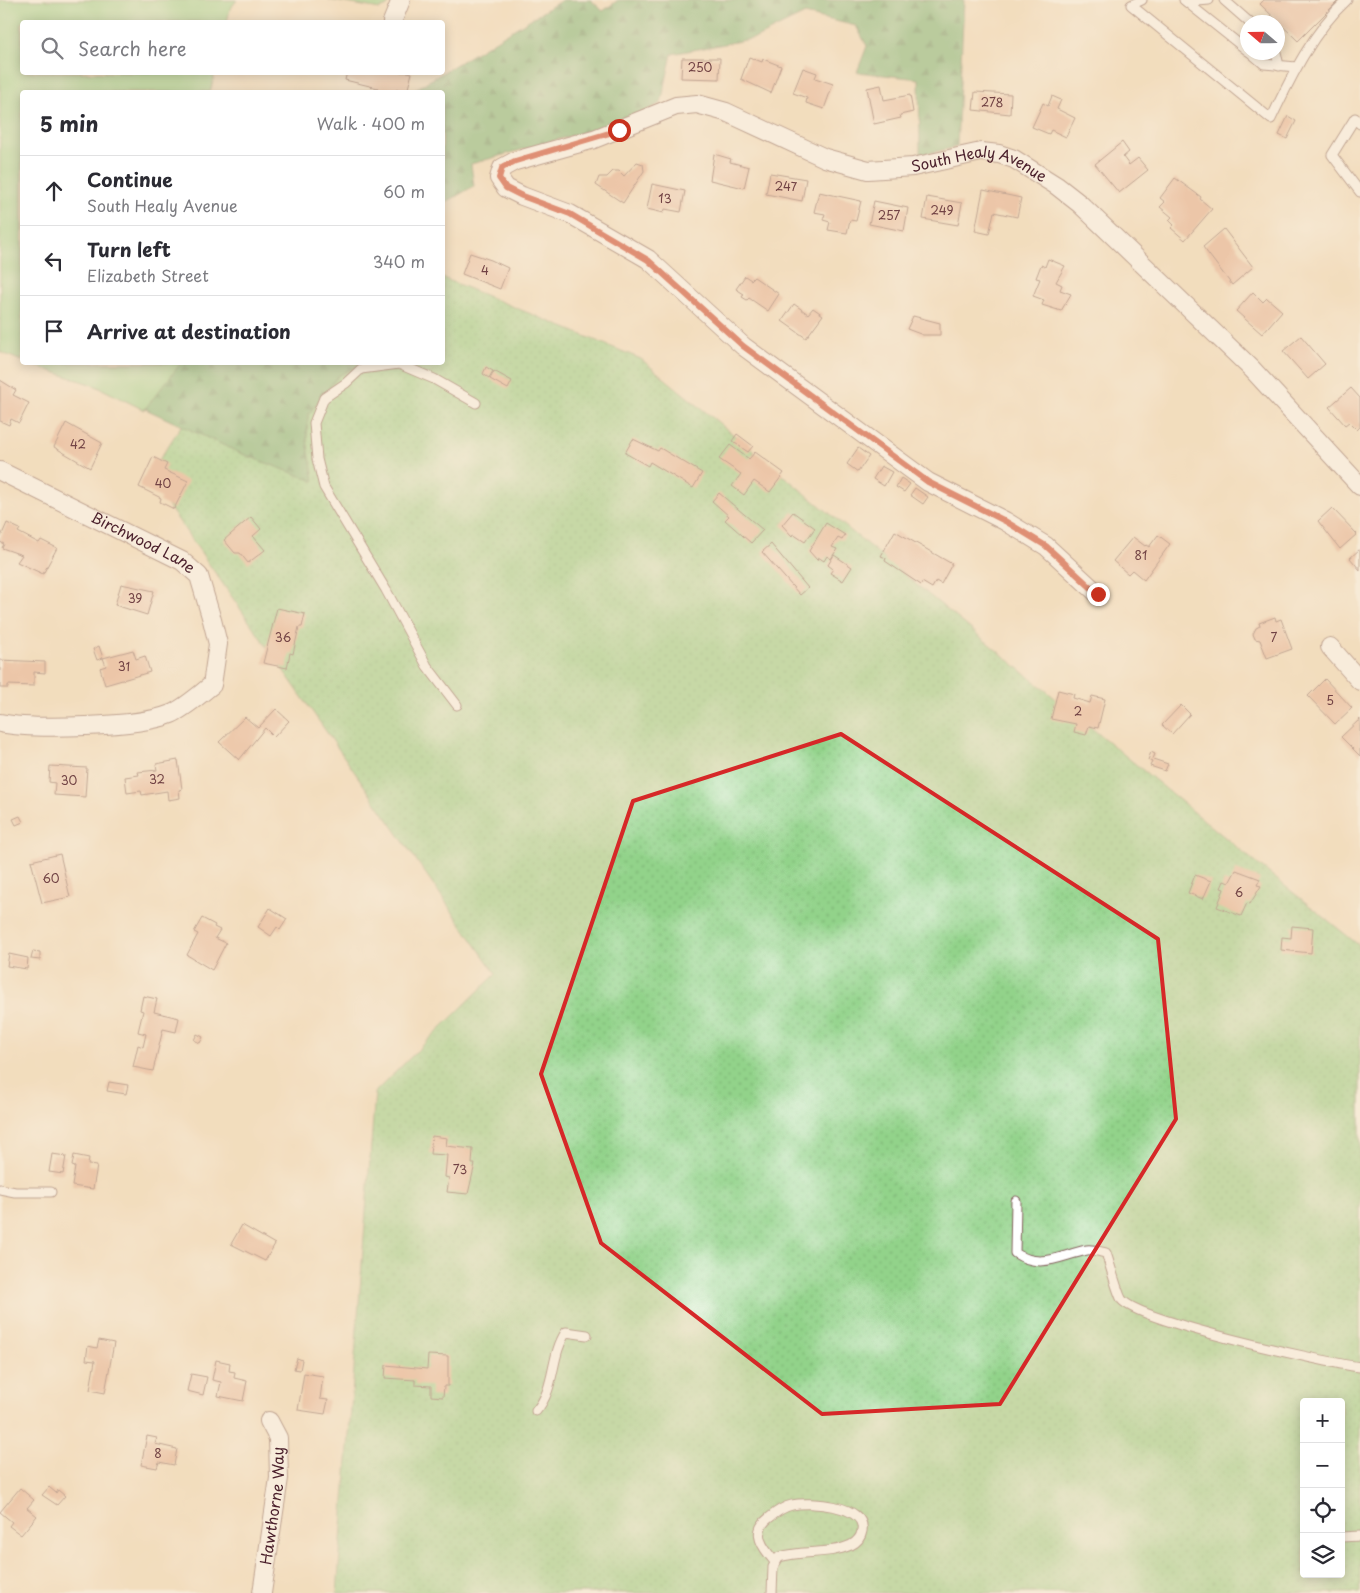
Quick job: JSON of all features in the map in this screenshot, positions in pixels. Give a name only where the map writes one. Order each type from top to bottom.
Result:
[{"type":"street","points":[[393,20],[401,0]]},
{"type":"street","name":"South Healy Avenue","points":[[1098,594],[1046,546],[1005,521],[928,482],[743,346],[648,260],[570,214],[506,188],[501,184],[499,173],[502,168],[515,161],[594,139],[676,106],[692,104],[721,110],[825,158],[868,170],[906,168],[981,152],[1006,156],[1057,186],[1080,204],[1252,369],[1360,486]]},
{"type":"street","name":"Birchwood Lane","points":[[0,471],[182,561],[199,576],[218,644],[212,685],[172,714],[123,723],[45,726],[0,723]]},
{"type":"street","points":[[1330,648],[1360,681]]},
{"type":"street","name":"Hawthorne Way","points":[[262,1593],[280,1478],[278,1438],[269,1421]]},
{"type":"lane","points":[[1142,0],[1131,5],[1271,118],[1296,67],[1337,9],[1347,0]]},
{"type":"lane","points":[[1186,1],[1209,0]]},
{"type":"lane","points":[[1224,0],[1241,15]]},
{"type":"lane","points":[[1186,1],[1240,45]]},
{"type":"lane","points":[[1259,60],[1264,64],[1296,67]]},
{"type":"lane","points":[[1278,60],[1279,66]]},
{"type":"lane","points":[[1360,124],[1355,118],[1332,155],[1360,192]]},
{"type":"lane","points":[[392,365],[362,369],[324,398],[314,423],[317,459],[324,487],[386,590],[427,666],[457,705]]},
{"type":"lane","points":[[401,365],[434,379],[476,403]]},
{"type":"lane","points":[[0,1190],[51,1192]]},
{"type":"lane","points":[[1016,1201],[1015,1253],[1026,1260],[1048,1261],[1089,1250],[1106,1253],[1122,1299],[1144,1314],[1231,1338],[1335,1363],[1360,1367]]},
{"type":"lane","points":[[536,1411],[544,1402],[550,1386],[558,1344],[566,1332],[587,1336]]},
{"type":"lane","points":[[772,1593],[775,1562],[779,1557],[793,1553],[836,1550],[852,1545],[859,1539],[862,1533],[861,1519],[857,1515],[845,1510],[825,1505],[805,1503],[781,1509],[760,1525],[758,1533],[765,1550],[775,1562]]},
{"type":"lane","points":[[1345,1537],[1360,1536]]},
{"type":"highlighted area","points":[[841,734],[1158,939],[1176,1119],[1000,1404],[822,1414],[601,1243],[541,1074],[633,801]]},
{"type":"green space","points":[[0,0],[237,0],[230,9],[227,20],[20,20],[20,75],[214,75],[211,90],[20,90],[20,360],[0,352]]},
{"type":"green space","points":[[329,0],[391,0],[387,6],[380,9]]},
{"type":"green space","points":[[562,0],[591,0],[603,11],[618,0],[964,0],[957,147],[920,155],[919,79],[857,72],[867,46],[856,26],[805,14],[756,38],[672,54],[661,103],[628,120],[471,164],[474,186],[445,203],[445,90],[414,90],[439,75],[445,75],[445,71]]},
{"type":"green space","points":[[445,279],[641,359],[1360,946],[1360,1593],[337,1593],[375,1092],[496,974],[148,477],[221,365],[445,365]]},
{"type":"green space","points":[[33,365],[359,365],[338,376],[308,415],[307,440],[314,481],[240,453],[96,386]]},
{"type":"green space","points":[[33,365],[179,365],[144,410],[96,386]]},
{"type":"building","points":[[1264,0],[1339,0],[1298,41],[1285,28],[1285,15],[1271,15],[1260,4]]},
{"type":"building","points":[[749,57],[762,62],[763,59],[781,66],[771,93],[741,79]]},
{"type":"building","points":[[682,58],[720,58],[719,79],[681,78]]},
{"type":"building","points":[[803,68],[817,73],[815,78],[833,84],[824,109],[806,103],[807,98],[793,93]]},
{"type":"building","points":[[346,75],[411,75],[408,90],[377,90],[378,88],[345,80]]},
{"type":"building","points":[[881,85],[884,100],[910,95],[913,112],[900,115],[901,118],[874,124],[867,88]]},
{"type":"building","points":[[975,92],[1011,94],[1010,114],[973,110]]},
{"type":"building","points":[[1052,96],[1061,100],[1057,109],[1075,118],[1066,137],[1051,130],[1049,134],[1032,127],[1043,103],[1048,106]]},
{"type":"building","points":[[1288,116],[1296,121],[1287,139],[1279,135]]},
{"type":"building","points":[[1122,142],[1129,152],[1123,157],[1129,165],[1138,158],[1148,170],[1119,193],[1095,164]]},
{"type":"building","points":[[714,154],[731,159],[730,162],[749,167],[744,188],[710,180]]},
{"type":"building","points":[[637,162],[643,164],[644,171],[623,203],[596,185],[599,177],[607,177],[613,171],[619,171],[624,176]]},
{"type":"building","points":[[770,173],[806,179],[802,201],[766,194]]},
{"type":"building","points":[[1175,178],[1201,197],[1200,199],[1212,209],[1185,240],[1171,228],[1174,225],[1169,220],[1172,217],[1160,207],[1165,202],[1160,198]]},
{"type":"building","points":[[652,184],[685,191],[681,212],[665,209],[664,213],[647,209]]},
{"type":"building","points":[[983,190],[1021,198],[1017,217],[994,212],[989,234],[975,231]]},
{"type":"building","points":[[819,192],[861,201],[856,221],[850,220],[847,233],[828,230],[830,222],[823,220],[825,214],[814,212]]},
{"type":"building","points":[[927,197],[962,203],[958,225],[923,219]]},
{"type":"building","points":[[874,201],[908,208],[904,231],[869,224]]},
{"type":"building","points":[[1224,229],[1253,267],[1232,285],[1203,247]]},
{"type":"building","points":[[470,253],[508,268],[500,289],[462,274]]},
{"type":"building","points":[[1048,259],[1065,266],[1056,282],[1062,285],[1060,290],[1071,294],[1061,311],[1042,305],[1044,300],[1033,296],[1040,279],[1036,278],[1041,265],[1045,267]]},
{"type":"building","points":[[745,276],[751,280],[754,277],[779,294],[768,311],[749,298],[747,300],[742,297],[744,294],[736,289]]},
{"type":"building","points":[[1253,292],[1263,302],[1267,298],[1282,311],[1262,334],[1236,311]]},
{"type":"building","points":[[794,304],[808,314],[813,308],[823,315],[806,338],[782,321]]},
{"type":"building","points":[[913,316],[940,323],[940,335],[923,335],[907,329]]},
{"type":"building","points":[[1301,336],[1325,364],[1308,379],[1283,351]]},
{"type":"building","points":[[486,367],[493,371],[489,378],[483,374]]},
{"type":"building","points":[[494,371],[512,381],[508,389],[490,379]]},
{"type":"building","points":[[0,380],[16,390],[13,395],[29,403],[19,423],[11,419],[9,425],[0,421]]},
{"type":"building","points":[[1351,388],[1360,398],[1360,427],[1357,430],[1349,422],[1345,425],[1329,407]]},
{"type":"building","points":[[66,423],[102,443],[90,468],[54,447]]},
{"type":"building","points":[[737,434],[753,446],[748,452],[732,441]]},
{"type":"building","points":[[633,439],[658,451],[660,448],[702,473],[693,488],[650,462],[648,466],[625,453]]},
{"type":"building","points":[[730,445],[749,459],[755,452],[784,473],[770,492],[754,481],[744,495],[732,486],[741,474],[719,459]]},
{"type":"building","points":[[858,448],[869,456],[858,472],[847,464]]},
{"type":"building","points":[[153,457],[167,464],[164,470],[188,481],[174,509],[160,502],[161,498],[139,487]]},
{"type":"building","points":[[881,466],[892,472],[884,486],[873,479]]},
{"type":"building","points":[[901,478],[910,484],[904,492],[896,487]]},
{"type":"building","points":[[915,488],[928,497],[923,504],[910,495]]},
{"type":"building","points":[[719,493],[763,530],[751,543],[725,520],[729,516],[712,501]]},
{"type":"building","points":[[1332,508],[1357,534],[1340,549],[1318,521]]},
{"type":"building","points":[[793,512],[815,528],[805,542],[793,534],[792,536],[782,525]]},
{"type":"building","points":[[251,517],[261,529],[253,536],[265,550],[248,563],[240,553],[235,553],[224,540]]},
{"type":"building","points":[[7,523],[20,529],[18,532],[39,543],[41,540],[57,548],[43,574],[17,562],[22,555],[2,548],[4,544],[0,542],[0,539]]},
{"type":"building","points":[[826,523],[845,535],[842,540],[838,538],[832,547],[837,549],[831,559],[827,556],[824,561],[818,557],[817,560],[809,551]]},
{"type":"building","points":[[895,531],[952,564],[941,584],[936,581],[932,588],[922,582],[921,585],[885,561],[886,558],[881,556]]},
{"type":"building","points":[[1158,535],[1170,544],[1144,580],[1132,570],[1128,574],[1113,561],[1133,537],[1149,547]]},
{"type":"building","points":[[771,544],[808,588],[800,595],[762,552]]},
{"type":"building","points":[[1360,549],[1360,570],[1350,558]]},
{"type":"building","points":[[834,555],[852,567],[843,581],[830,573],[833,569],[828,565]]},
{"type":"building","points":[[121,584],[154,591],[147,615],[115,605]]},
{"type":"building","points":[[277,608],[305,614],[302,627],[299,627],[293,654],[290,653],[287,668],[263,663]]},
{"type":"building","points":[[1275,617],[1276,621],[1281,619],[1292,649],[1267,658],[1260,640],[1255,639],[1253,634],[1256,628],[1260,626],[1259,623]]},
{"type":"building","points":[[99,646],[103,658],[97,660],[93,649]]},
{"type":"building","points":[[133,650],[136,659],[145,656],[150,672],[105,685],[100,668],[106,666],[103,658]]},
{"type":"building","points":[[0,660],[45,662],[45,673],[34,672],[34,686],[8,685],[8,688],[0,688]]},
{"type":"building","points":[[1325,679],[1352,708],[1335,724],[1308,696]]},
{"type":"building","points":[[1058,690],[1074,694],[1073,698],[1090,703],[1092,696],[1105,699],[1098,728],[1089,726],[1086,735],[1074,732],[1076,724],[1051,719]]},
{"type":"building","points":[[1181,705],[1190,714],[1172,734],[1162,725]]},
{"type":"building","points":[[276,709],[289,721],[274,737],[265,728],[239,760],[219,742],[245,717],[258,728]]},
{"type":"building","points":[[1360,719],[1360,756],[1341,737]]},
{"type":"building","points":[[1151,752],[1155,754],[1153,759],[1168,764],[1165,771],[1150,766],[1152,762],[1148,760]]},
{"type":"building","points":[[178,760],[182,789],[179,790],[180,798],[168,800],[167,791],[142,795],[141,791],[127,793],[125,777],[139,775],[138,772],[157,770],[156,764]]},
{"type":"building","points":[[50,766],[87,768],[85,797],[54,795],[55,783],[49,782]]},
{"type":"building","points":[[20,816],[23,822],[16,825],[13,819]]},
{"type":"building","points":[[60,854],[70,897],[42,903],[31,861]]},
{"type":"building","points":[[1236,870],[1260,879],[1257,885],[1261,886],[1250,904],[1247,903],[1241,916],[1217,907],[1224,889],[1221,888],[1224,881],[1229,883]]},
{"type":"building","points":[[1195,875],[1211,881],[1203,899],[1188,893]]},
{"type":"building","points":[[270,908],[287,919],[280,930],[277,927],[271,936],[258,927]]},
{"type":"building","points":[[202,918],[220,930],[215,938],[226,943],[212,970],[187,955],[198,934],[194,932]]},
{"type":"building","points":[[1292,926],[1313,928],[1311,953],[1281,950],[1282,937],[1291,938]]},
{"type":"building","points":[[33,951],[40,952],[40,960],[31,959]]},
{"type":"building","points":[[9,954],[28,958],[27,969],[7,966]]},
{"type":"building","points":[[143,996],[157,999],[154,1012],[179,1018],[176,1032],[163,1029],[153,1071],[133,1067],[138,1045],[143,1047],[146,1034],[138,1032],[143,1011],[140,1010]]},
{"type":"building","points":[[197,1034],[203,1037],[200,1043],[194,1040]]},
{"type":"building","points":[[109,1082],[128,1085],[126,1094],[107,1091]]},
{"type":"building","points":[[432,1136],[447,1138],[446,1146],[473,1149],[472,1164],[475,1164],[468,1194],[447,1192],[449,1178],[445,1177],[447,1155],[430,1154]]},
{"type":"building","points":[[52,1154],[66,1156],[63,1174],[49,1172]]},
{"type":"building","points":[[74,1155],[89,1158],[88,1165],[97,1166],[93,1189],[72,1186],[75,1167],[72,1166]]},
{"type":"building","points":[[242,1225],[275,1244],[265,1261],[231,1244]]},
{"type":"building","points":[[99,1340],[114,1343],[105,1393],[90,1390],[95,1361],[86,1360],[88,1346],[97,1348]]},
{"type":"building","points":[[428,1355],[448,1356],[448,1386],[444,1386],[443,1397],[431,1396],[431,1386],[415,1385],[415,1380],[385,1378],[386,1365],[427,1369]]},
{"type":"building","points":[[297,1358],[302,1360],[300,1370],[294,1369]]},
{"type":"building","points":[[216,1360],[230,1363],[229,1371],[235,1372],[234,1378],[247,1381],[243,1401],[218,1396],[221,1382],[212,1380]]},
{"type":"building","points":[[304,1373],[323,1376],[320,1399],[328,1400],[325,1414],[298,1410]]},
{"type":"building","points":[[191,1374],[207,1377],[203,1395],[187,1391]]},
{"type":"building","points":[[147,1436],[157,1438],[155,1444],[177,1449],[174,1465],[159,1462],[157,1468],[141,1465]]},
{"type":"building","points":[[49,1487],[56,1493],[58,1490],[65,1496],[57,1505],[42,1495]]},
{"type":"building","points":[[20,1488],[34,1500],[27,1508],[37,1516],[21,1535],[9,1526],[12,1522],[0,1512]]},
{"type":"route","points":[[619,130],[515,161],[502,168],[499,173],[501,184],[522,196],[570,214],[606,233],[648,260],[685,291],[728,334],[908,469],[949,494],[1005,521],[1046,546],[1098,594]]}]
